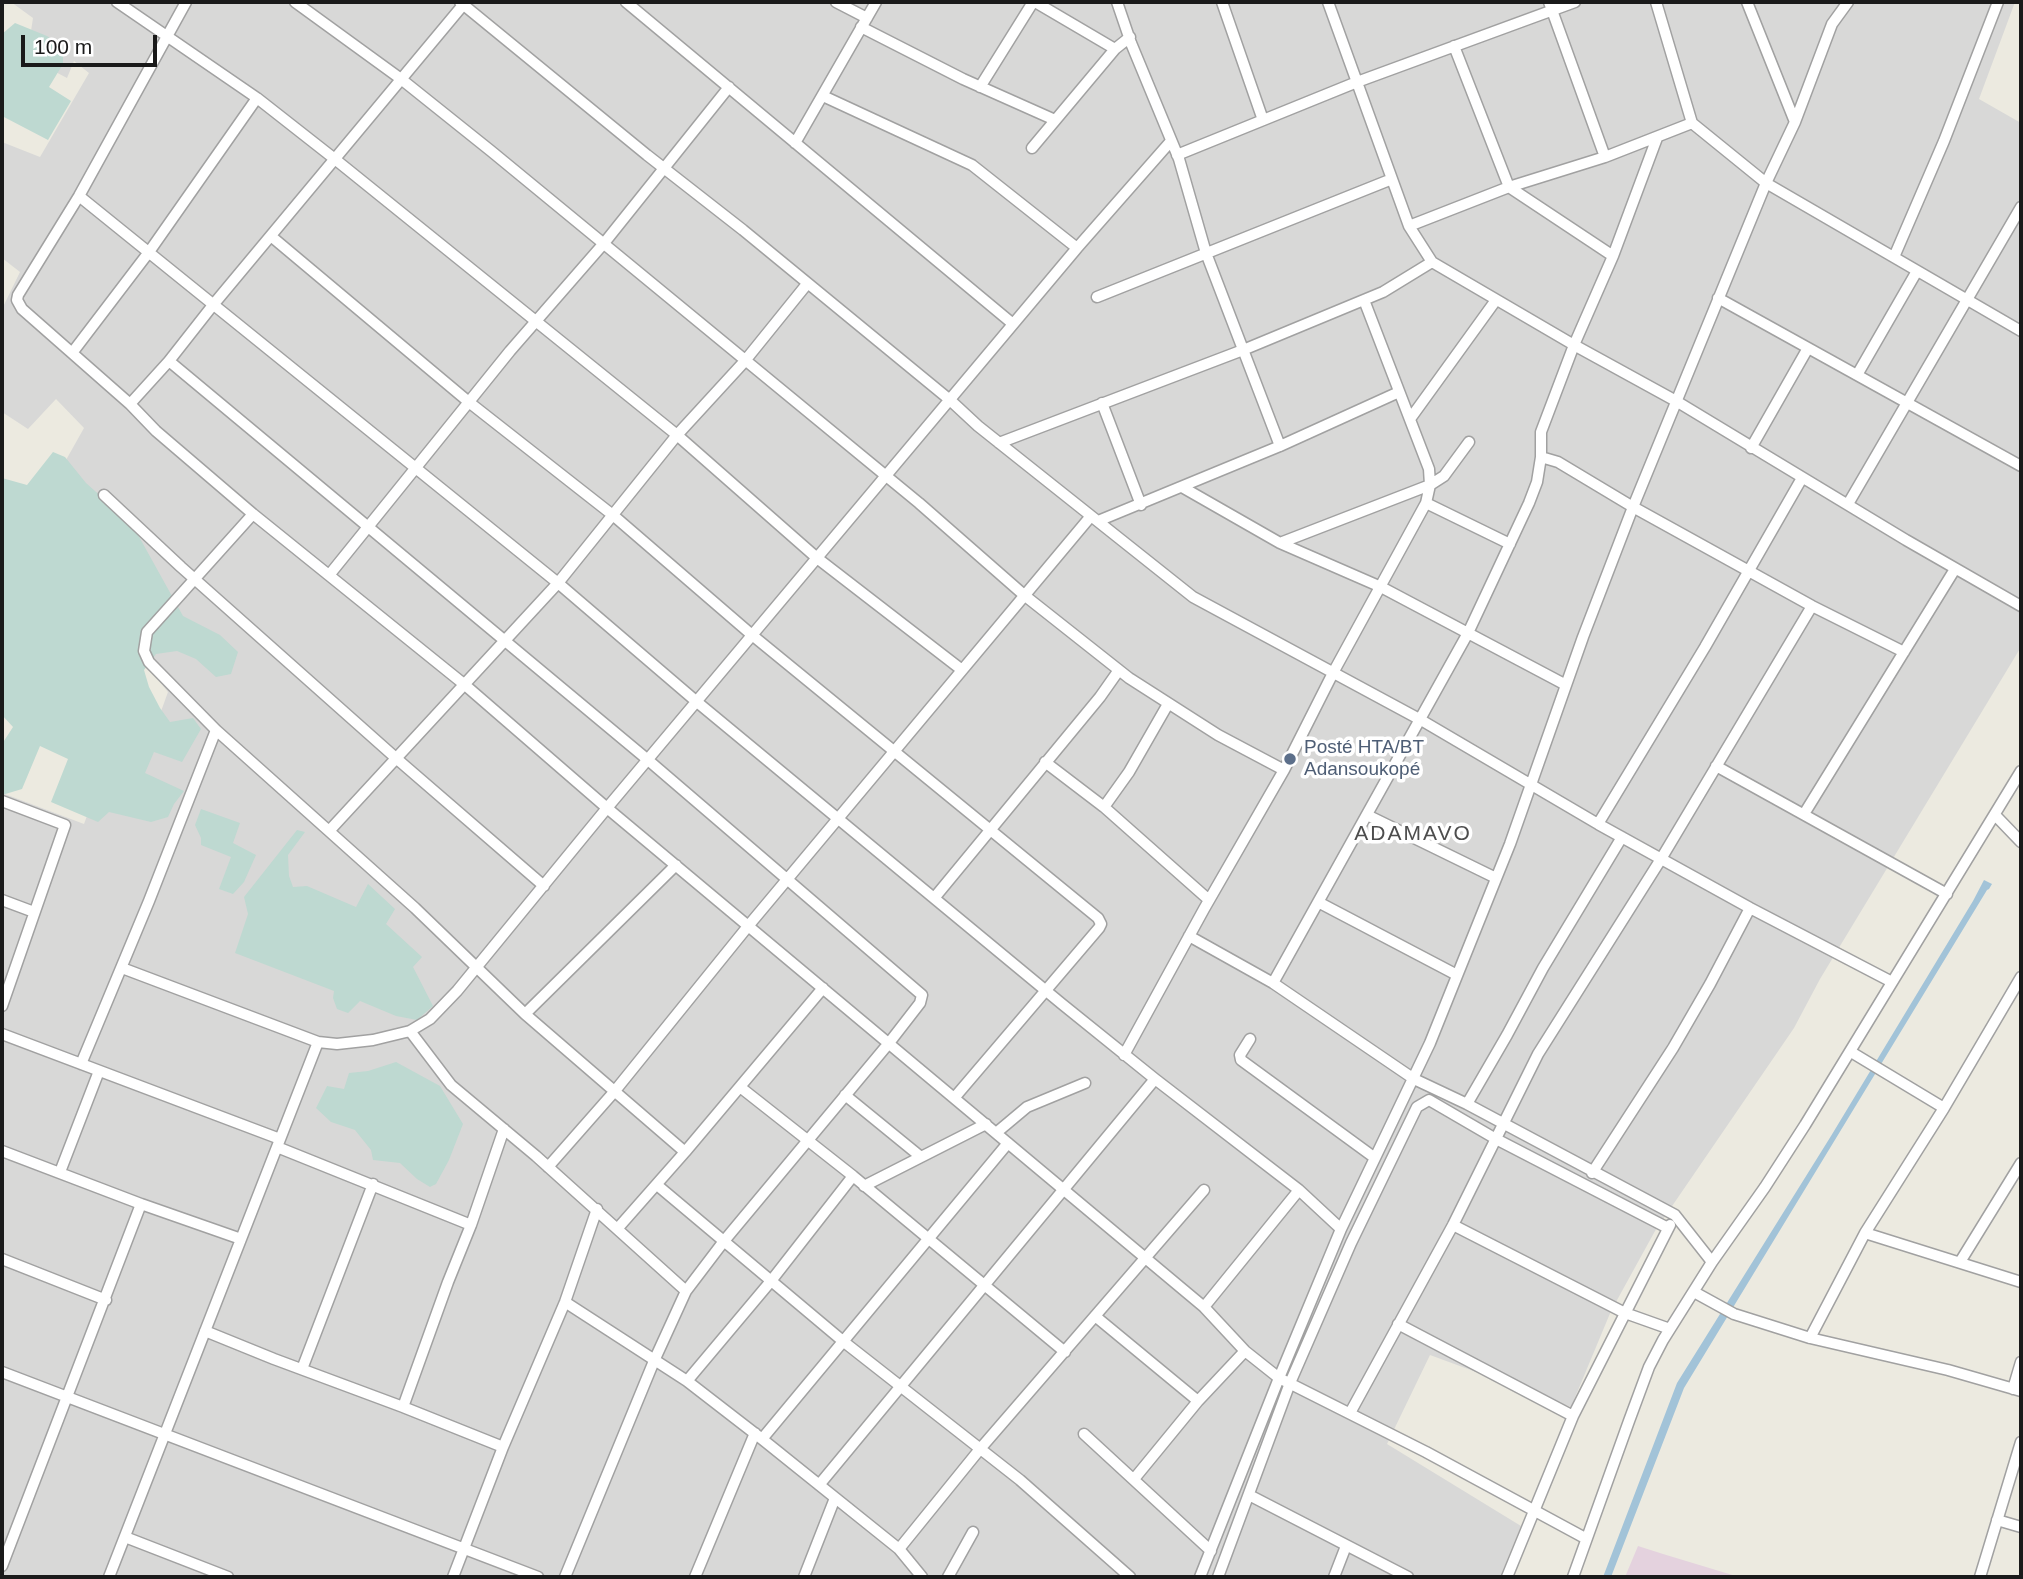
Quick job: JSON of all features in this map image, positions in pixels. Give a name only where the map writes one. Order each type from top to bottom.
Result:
[{"type":"street","points":[[117,2],[257,98],[336,160],[677,435],[817,558],[962,670]]},
{"type":"street","points":[[186,2],[79,196],[17,300],[22,309],[130,404],[156,431],[253,514],[465,685],[607,808],[955,1097],[1204,1307],[1245,1351],[1279,1378],[1585,1538]]},
{"type":"street","points":[[295,2],[401,79],[886,477],[1024,595],[1119,670],[1218,735],[1284,770]]},
{"type":"street","points":[[626,2],[1013,324]]},
{"type":"street","points":[[836,2],[864,23],[980,88],[1055,120]]},
{"type":"street","points":[[795,144],[876,2]]},
{"type":"street","points":[[980,88],[1034,2],[1115,49]]},
{"type":"street","points":[[1117,2],[1177,155],[1206,253],[1280,446]]},
{"type":"street","points":[[1222,2],[1263,120]]},
{"type":"street","points":[[1328,2],[1409,226],[1432,262],[1676,401],[2021,606]]},
{"type":"street","points":[[1177,155],[1550,6],[1575,2]]},
{"type":"street","points":[[1656,2],[1692,123],[1766,183],[2021,331]]},
{"type":"street","points":[[1747,2],[1795,122]]},
{"type":"street","points":[[1200,1577],[1341,1229],[1414,1079],[1457,975],[1531,785],[1633,507],[1766,183],[1795,122],[1832,24],[1848,2]]},
{"type":"street","points":[[1894,257],[1944,141],[1998,2]]},
{"type":"street","points":[[130,404],[336,160],[462,3],[950,400],[999,443],[1193,597],[1334,671],[1661,859],[1892,982]]},
{"type":"street","points":[[1550,6],[1605,157]]},
{"type":"street","points":[[1032,148],[1115,49],[1130,37]]},
{"type":"street","points":[[1454,46],[1509,187],[1613,256]]},
{"type":"street","points":[[330,574],[729,87]]},
{"type":"street","points":[[823,96],[972,166],[1077,248]]},
{"type":"street","points":[[72,353],[149,252],[257,98]]},
{"type":"street","points":[[1409,226],[1509,187],[1605,157],[1692,123]]},
{"type":"street","points":[[1273,983],[1468,633],[1510,544],[1537,482],[1541,432],[1574,345],[1613,256],[1657,138]]},
{"type":"street","points":[[122,968],[318,1042],[354,1043],[410,1031],[439,1011],[1013,324],[1171,141]]},
{"type":"street","points":[[1097,297],[1392,179]]},
{"type":"street","points":[[79,196],[558,583],[697,702],[1124,1055],[1299,1190],[1341,1229]]},
{"type":"street","points":[[1848,504],[2021,207]]},
{"type":"street","points":[[272,237],[470,403],[614,516],[752,635],[1100,921],[1099,928],[955,1097]]},
{"type":"street","points":[[999,443],[1243,350],[1364,300],[1383,292],[1432,262]]},
{"type":"street","points":[[1857,375],[1917,271]]},
{"type":"street","points":[[330,831],[558,583],[677,435],[744,362],[807,284]]},
{"type":"street","points":[[1718,299],[2021,466]]},
{"type":"street","points":[[1124,1055],[1284,770],[1334,671],[1426,503],[1430,485],[1429,470],[1364,300]]},
{"type":"street","points":[[1409,419],[1496,300]]},
{"type":"street","points":[[1751,448],[1808,348]]},
{"type":"street","points":[[169,361],[648,760],[922,995],[920,1003],[889,1043],[724,1241],[687,1291],[654,1361],[565,1577]]},
{"type":"street","points":[[548,1167],[614,1092],[748,925],[1024,595],[1095,519],[1140,505],[1280,446],[1399,391]]},
{"type":"street","points":[[1102,403],[1140,505]]},
{"type":"street","points":[[1280,543],[1430,485],[1444,476],[1469,442]]},
{"type":"street","points":[[1541,457],[1558,462],[1633,507],[1812,606],[1904,652]]},
{"type":"street","points":[[1598,824],[1699,657],[1802,478]]},
{"type":"street","points":[[1182,487],[1280,543],[1381,587],[1566,685]]},
{"type":"street","points":[[104,495],[397,760],[544,886]]},
{"type":"street","points":[[1426,503],[1510,544]]},
{"type":"street","points":[[253,514],[147,632],[144,652],[149,662],[216,730],[415,908],[525,1014],[685,1152]]},
{"type":"street","points":[[1804,814],[1955,569]]},
{"type":"street","points":[[1350,1413],[1453,1225],[1538,1054],[1661,859],[1812,606]]},
{"type":"street","points":[[935,897],[1100,697],[1119,670]]},
{"type":"street","points":[[1104,807],[1129,772],[1168,704]]},
{"type":"street","points":[[81,1064],[216,730]]},
{"type":"street","points":[[1045,762],[1104,807],[1209,900]]},
{"type":"street","points":[[1716,766],[1947,894]]},
{"type":"street","points":[[1573,1577],[1649,1367],[1670,1329],[1712,1262],[1765,1187],[1850,1052],[2021,771]]},
{"type":"street","points":[[2,801],[65,825],[2,1006]]},
{"type":"street","points":[[1367,816],[1496,878]]},
{"type":"street","points":[[1995,816],[2021,842]]},
{"type":"street","points":[[1467,1104],[1543,968],[1622,837]]},
{"type":"street","points":[[525,1014],[676,865]]},
{"type":"street","points":[[2,900],[34,912]]},
{"type":"street","points":[[1318,902],[1457,975]]},
{"type":"street","points":[[1592,1173],[1673,1048],[1750,908]]},
{"type":"street","points":[[1189,936],[1273,983],[1414,1079],[1467,1104],[1675,1215],[1712,1262]]},
{"type":"street","points":[[1810,1338],[1865,1233],[2019,985]]},
{"type":"street","points":[[618,1228],[823,988]]},
{"type":"street","points":[[410,1031],[451,1085],[597,1209],[687,1291]]},
{"type":"street","points":[[2,1034],[279,1143],[471,1225]]},
{"type":"street","points":[[1250,1039],[1241,1052],[1241,1060],[1375,1158]]},
{"type":"street","points":[[109,1577],[318,1042]]},
{"type":"street","points":[[1850,1052],[1944,1108]]},
{"type":"street","points":[[60,1172],[99,1071]]},
{"type":"street","points":[[819,1485],[1155,1079]]},
{"type":"street","points":[[996,1133],[1027,1107],[1085,1083]]},
{"type":"street","points":[[740,1087],[853,1176],[1065,1352]]},
{"type":"street","points":[[845,1095],[920,1157]]},
{"type":"street","points":[[1218,1577],[1290,1383],[1351,1243],[1417,1107],[1429,1100],[1496,1139],[1668,1228]]},
{"type":"street","points":[[864,1186],[986,1124]]},
{"type":"street","points":[[403,1407],[504,1129]]},
{"type":"street","points":[[695,1577],[758,1436],[844,1342],[1008,1143]]},
{"type":"street","points":[[2,1150],[241,1239]]},
{"type":"street","points":[[1960,1262],[2021,1163]]},
{"type":"street","points":[[687,1381],[771,1281],[853,1176]]},
{"type":"street","points":[[302,1369],[373,1184]]},
{"type":"street","points":[[657,1185],[844,1342],[1020,1480],[1130,1577]]},
{"type":"street","points":[[899,1549],[980,1450],[1204,1190]]},
{"type":"street","points":[[1204,1307],[1299,1190]]},
{"type":"street","points":[[2,1566],[141,1204]]},
{"type":"street","points":[[453,1577],[503,1447],[565,1303],[597,1209]]},
{"type":"street","points":[[1507,1577],[1573,1416],[1675,1215]]},
{"type":"street","points":[[1453,1225],[1625,1313],[1670,1329]]},
{"type":"street","points":[[1865,1233],[2021,1282]]},
{"type":"street","points":[[2,1259],[106,1300]]},
{"type":"street","points":[[1694,1292],[1734,1314],[1810,1338],[1948,1370],[2017,1390],[2021,1362]]},
{"type":"street","points":[[565,1303],[687,1381],[899,1549],[920,1577]]},
{"type":"street","points":[[1095,1316],[1198,1401]]},
{"type":"street","points":[[1398,1324],[1573,1416]]},
{"type":"street","points":[[205,1331],[503,1447]]},
{"type":"street","points":[[1134,1479],[1198,1401],[1245,1351]]},
{"type":"street","points":[[2,1372],[538,1577]]},
{"type":"street","points":[[1084,1434],[1211,1551]]},
{"type":"street","points":[[1980,1577],[2021,1442]]},
{"type":"street","points":[[1249,1495],[1408,1577]]},
{"type":"street","points":[[804,1577],[835,1498]]},
{"type":"street","points":[[1997,1520],[2021,1527]]},
{"type":"street","points":[[947,1577],[972,1532]]},
{"type":"street","points":[[125,1537],[228,1577]]},
{"type":"street","points":[[1334,1577],[1346,1546]]},
{"type":"shaded area","points":[[11,2],[2015,2],[1979,99],[2021,123],[2021,647],[1820,979],[1794,1028],[1655,1231],[1611,1311],[1571,1407],[1430,1355],[1387,1444],[1521,1526],[1500,1577],[2,1577],[2,793],[84,824],[108,759],[138,775],[168,692],[132,647],[57,476],[84,428],[56,399],[28,429],[2,412],[2,309],[20,272],[2,258],[2,142],[40,157],[89,73],[74,61],[67,78],[27,57],[33,18]]},
{"type":"shaded area","points":[[15,23],[47,36],[63,47],[63,64],[49,87],[71,101],[48,140],[2,116],[2,34]]},
{"type":"shaded area","points":[[53,452],[65,457],[86,483],[132,524],[183,616],[220,635],[238,652],[231,674],[216,677],[196,659],[177,651],[156,654],[144,670],[149,687],[170,722],[193,718],[201,729],[182,762],[154,752],[145,773],[184,791],[168,817],[151,822],[109,812],[98,822],[51,802],[68,759],[40,746],[22,789],[2,795],[2,744],[13,727],[2,715],[2,478],[27,485]]},
{"type":"shaded area","points":[[201,809],[240,823],[233,843],[256,855],[244,882],[233,894],[219,889],[231,857],[201,845],[195,825]]},
{"type":"shaded area","points":[[297,830],[305,832],[288,855],[289,876],[293,887],[307,886],[356,907],[368,884],[395,909],[386,924],[422,957],[413,967],[433,1006],[417,1020],[396,1016],[360,1001],[348,1013],[337,1009],[333,998],[334,991],[235,953],[248,914],[244,897]]},
{"type":"shaded area","points":[[1984,880],[1992,884],[1684,1388],[1611,1577],[1603,1577],[1677,1383],[1831,1136]]},
{"type":"shaded area","points":[[396,1062],[440,1086],[463,1124],[449,1160],[436,1184],[430,1187],[400,1163],[373,1160],[371,1150],[355,1130],[331,1122],[316,1108],[327,1086],[344,1089],[349,1073],[368,1071]]},
{"type":"shaded area","points":[[1638,1546],[1663,1554],[1739,1577],[1625,1577]]},
{"type":"place","name":"Posté HTA/BT Adansoukopé","points":[[1290,759]]},
{"type":"district","name":"ADAMAVO","points":[[1413,834]]}]
